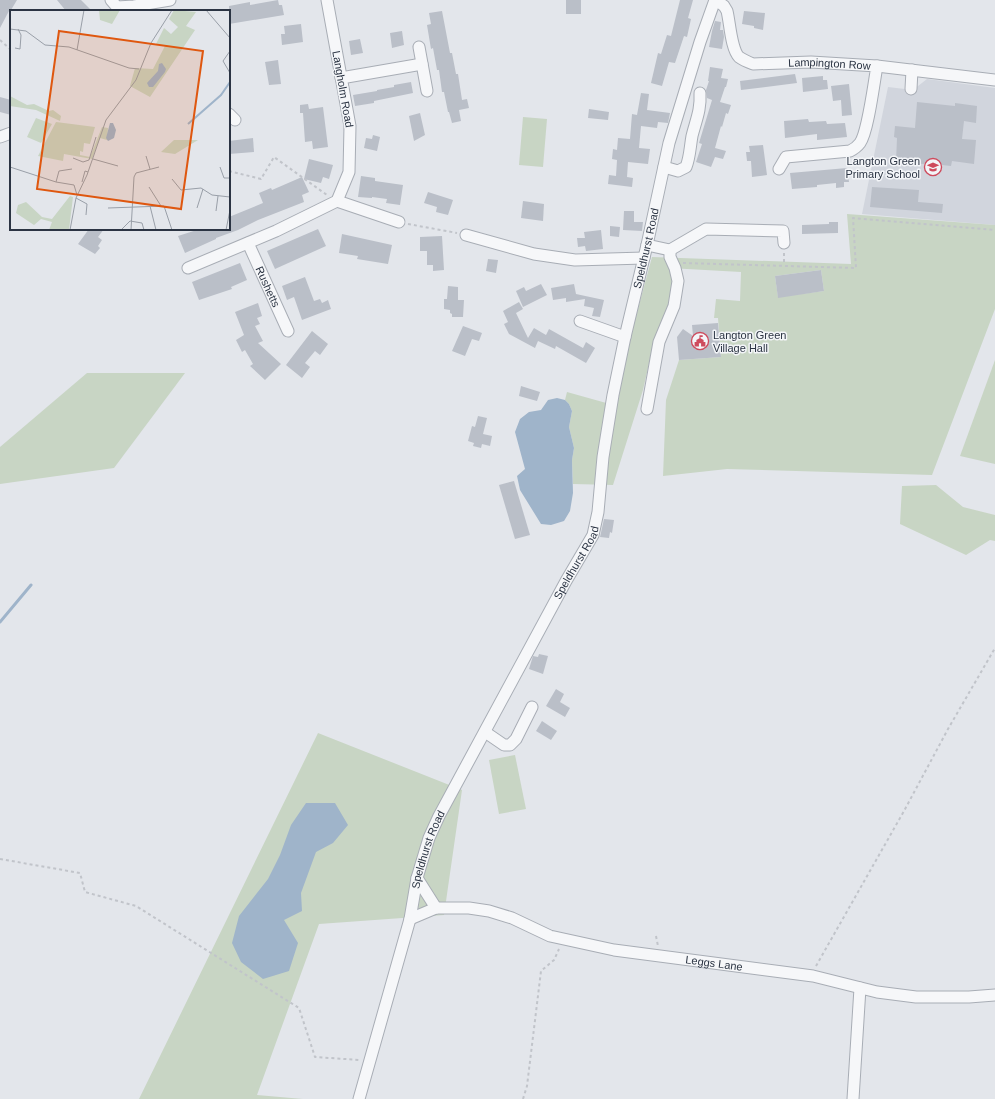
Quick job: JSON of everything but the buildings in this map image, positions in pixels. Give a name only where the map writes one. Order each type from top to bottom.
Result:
[{"type":"street","points":[[114,6],[136,9],[170,0]]},
{"type":"street","name":"Langholm Road","points":[[327,0],[350,126],[349,172],[337,201]]},
{"type":"street","name":"Lampington Row","points":[[716,0],[724,6],[727,11],[734,48],[738,56],[745,61],[753,64],[811,62],[877,66],[869,114],[861,142],[850,151],[786,157],[779,169]]},
{"type":"street","name":"Speldhurst Road","points":[[359,1099],[410,919],[428,838],[566,581],[593,535],[598,512],[603,457],[610,410],[669,143],[700,42],[716,0]]},
{"type":"street","points":[[419,47],[427,91]]},
{"type":"street","points":[[341,78],[422,64]]},
{"type":"street","points":[[877,66],[995,80]]},
{"type":"street","points":[[911,89],[912,70]]},
{"type":"street","points":[[664,167],[678,171],[686,167],[689,161],[692,138],[701,105],[700,93]]},
{"type":"street","points":[[0,137],[10,132]]},
{"type":"street","points":[[188,268],[248,243],[337,201],[399,222]]},
{"type":"street","points":[[647,244],[670,250],[706,229],[783,231],[784,243]]},
{"type":"street","points":[[466,235],[534,254],[575,260],[644,258]]},
{"type":"street","name":"Rushetts","points":[[248,243],[288,330]]},
{"type":"street","points":[[647,409],[659,342],[674,306],[678,281],[673,262],[670,257],[670,250]]},
{"type":"street","points":[[580,321],[625,337]]},
{"type":"street","points":[[485,732],[504,745],[510,745],[516,740],[532,707]]},
{"type":"street","points":[[418,878],[436,908]]},
{"type":"street","name":"Leggs Lane","points":[[410,919],[436,908],[469,908],[489,911],[512,918],[550,936],[614,950],[813,976],[877,992],[916,998],[969,997],[995,994]]},
{"type":"street","points":[[853,1099],[860,988]]},
{"type":"path","points":[[0,40],[10,49]]},
{"type":"path","points":[[230,171],[261,179],[274,157],[337,201]]},
{"type":"path","points":[[673,262],[856,268],[853,218],[995,230]]},
{"type":"path","points":[[399,222],[466,235]]},
{"type":"path","points":[[813,976],[815,968],[908,805],[948,729],[995,648]]},
{"type":"path","points":[[0,859],[80,873],[85,892],[136,906],[299,1008],[315,1057],[370,1061]]},
{"type":"path","points":[[522,1099],[527,1086],[541,971],[554,960],[560,946],[561,938]]},
{"type":"shaded area","name":"Langton Green Primary School","points":[[927,79],[995,88],[995,225],[862,214],[888,87],[913,90]]},
{"type":"green space","points":[[523,117],[547,119],[543,167],[519,165]]},
{"type":"green space","points":[[847,214],[995,225],[995,309],[932,475],[727,469],[663,476],[666,400],[679,360],[721,357],[718,318],[714,318],[716,299],[740,301],[741,272],[669,268],[673,282],[670,305],[654,341],[643,390],[613,485],[573,484],[572,460],[574,448],[569,427],[572,411],[569,404],[565,400],[567,392],[617,406],[630,338],[652,257],[851,264]],"holes":[[[821,270],[824,291],[778,297],[775,276]]]},
{"type":"green space","points":[[995,360],[995,464],[960,456]]},
{"type":"green space","points":[[87,373],[185,373],[114,468],[0,484],[0,447]]},
{"type":"green space","points":[[936,485],[963,507],[995,515],[995,541],[990,540],[966,555],[900,524],[902,486]]},
{"type":"green space","points":[[318,733],[462,790],[444,915],[319,924],[257,1095],[303,1099],[139,1099]]},
{"type":"green space","points":[[515,755],[526,809],[499,814],[489,760]]},
{"type":"water","points":[[557,398],[565,400],[569,404],[572,411],[569,427],[574,448],[572,460],[573,493],[570,511],[564,521],[551,525],[541,524],[520,490],[517,476],[525,469],[515,432],[520,419],[529,412],[541,410],[548,400]]},
{"type":"water","points":[[306,803],[335,803],[348,825],[333,843],[316,852],[301,893],[302,911],[284,920],[298,943],[289,971],[263,979],[241,962],[232,943],[239,916],[268,879],[280,855],[291,825]]},
{"type":"waterway","points":[[0,622],[31,585]]},
{"type":"place","name":"Langton Green Primary School","points":[[933,167]]},
{"type":"place","name":"Langton Green Village Hall","points":[[700,341]]}]
